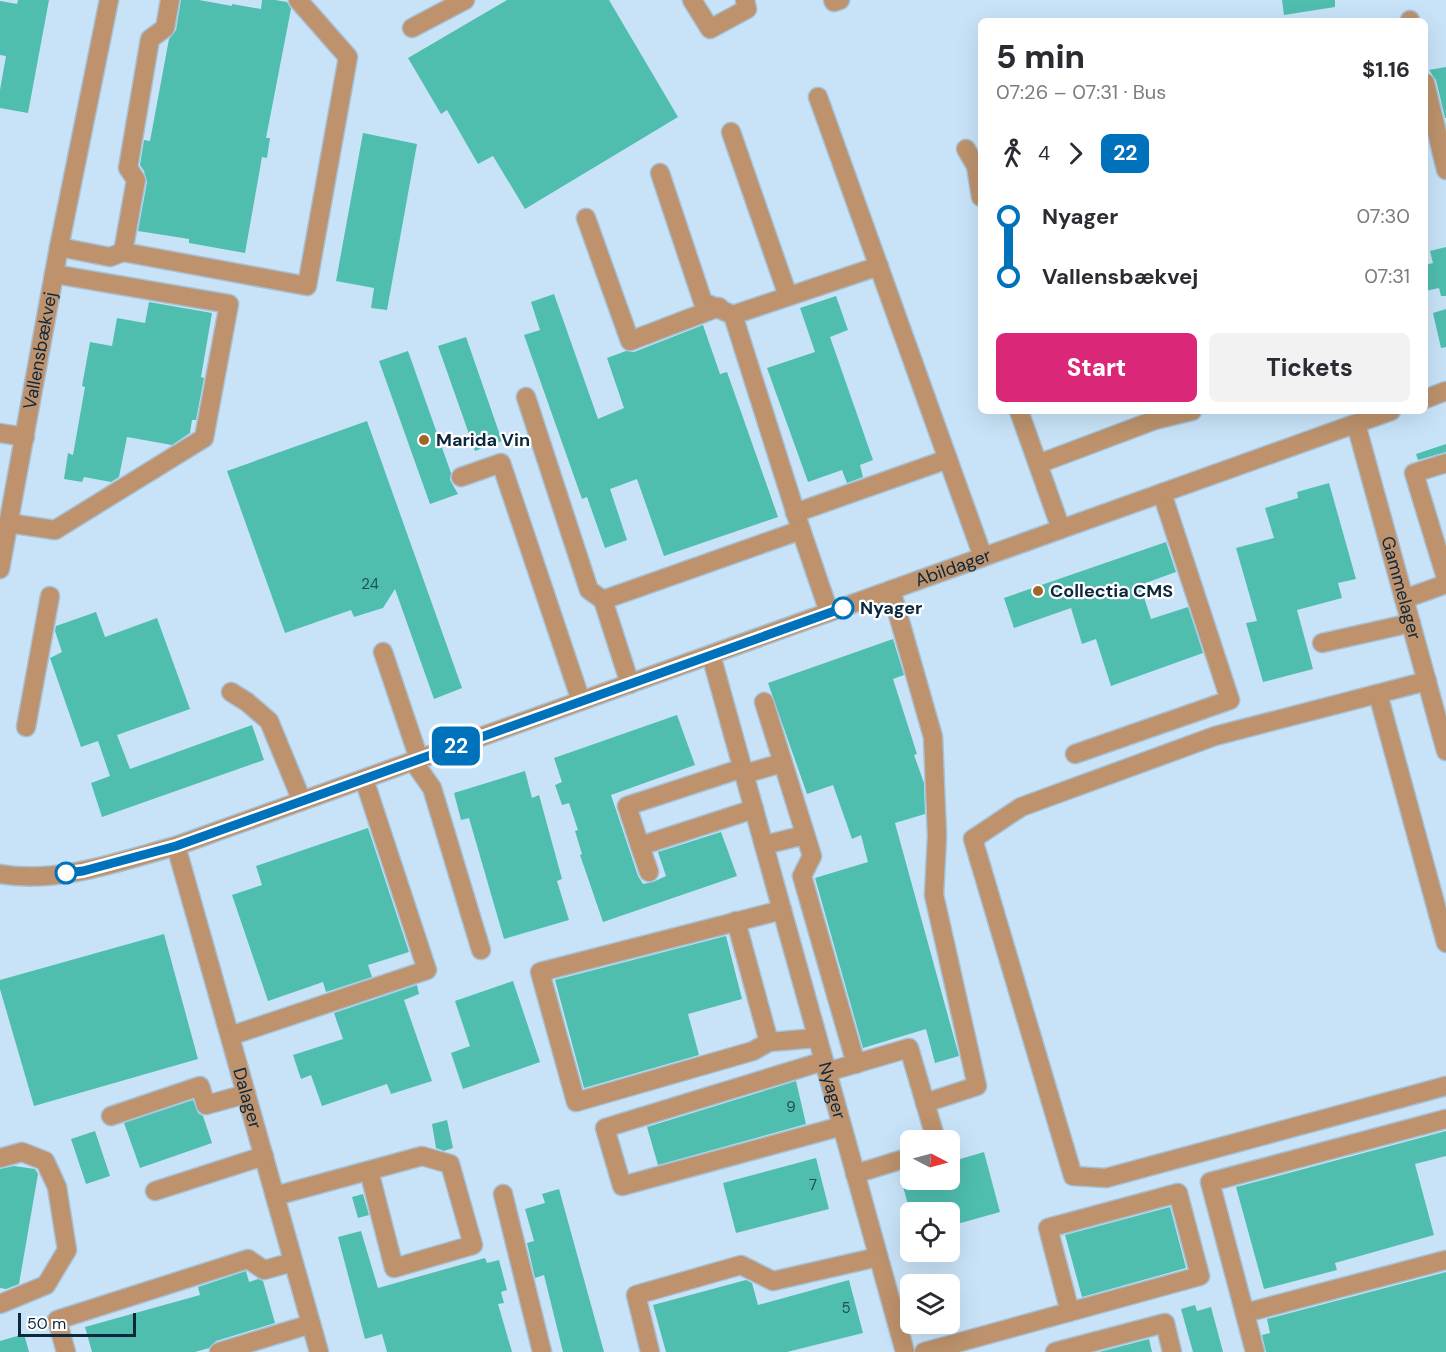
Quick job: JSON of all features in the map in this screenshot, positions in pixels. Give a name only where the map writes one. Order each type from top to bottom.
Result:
[{"type":"street","name":"Vallensbækvej","points":[[81,133],[102,0]]},
{"type":"street","name":"Vallensbækvej","points":[[0,569],[59,247],[109,0]]},
{"type":"street","points":[[123,252],[136,180],[128,168],[150,39],[165,28],[170,0]]},
{"type":"street","points":[[59,247],[110,257],[123,252],[307,286],[348,57],[298,0]]},
{"type":"street","points":[[692,0],[710,29],[747,9],[745,0]]},
{"type":"street","points":[[833,0],[834,2],[840,0]]},
{"type":"street","points":[[412,28],[461,1]]},
{"type":"street","points":[[1428,96],[1446,171]]},
{"type":"street","points":[[818,97],[983,557]]},
{"type":"street","points":[[731,132],[788,296]]},
{"type":"street","points":[[966,149],[976,166],[978,178]]},
{"type":"street","points":[[660,173],[703,302],[726,311],[829,612]]},
{"type":"street","points":[[586,218],[630,340],[726,311],[788,296],[879,266]]},
{"type":"street","points":[[8,523],[55,530],[204,438],[227,315],[229,304],[54,274]]},
{"type":"street","points":[[1428,398],[1446,391]]},
{"type":"street","points":[[526,397],[589,590],[603,600],[630,684]]},
{"type":"street","points":[[1020,414],[1061,529]]},
{"type":"street","name":"Abildager","points":[[0,874],[48,875],[83,871],[176,846],[1383,414]]},
{"type":"street","points":[[1038,464],[1154,415]]},
{"type":"street","name":"Gammelager","points":[[1356,424],[1446,751]]},
{"type":"street","points":[[0,433],[25,437]]},
{"type":"street","points":[[603,600],[948,459]]},
{"type":"street","points":[[461,477],[501,463],[581,701]]},
{"type":"street","points":[[1446,463],[1414,474],[1446,578]]},
{"type":"street","points":[[1075,754],[1230,700],[1162,493]]},
{"type":"street","points":[[1404,599],[1446,584]]},
{"type":"street","points":[[891,590],[933,737],[937,836],[934,895],[977,1086],[925,1103]]},
{"type":"street","points":[[26,727],[50,596]]},
{"type":"street","points":[[1323,643],[1411,623]]},
{"type":"street","points":[[382,652],[416,760],[432,788],[481,950]]},
{"type":"street","name":"Nyager","points":[[711,655],[904,1352]]},
{"type":"street","points":[[1427,681],[1215,736],[1021,807],[973,839],[1073,1176],[1106,1178],[1446,1086]]},
{"type":"street","points":[[231,692],[269,721],[302,801]]},
{"type":"street","points":[[1378,694],[1446,943]]},
{"type":"street","points":[[764,702],[812,856],[802,876],[856,1064]]},
{"type":"street","points":[[649,872],[627,806],[743,771],[782,763]]},
{"type":"street","points":[[230,1036],[427,970],[364,779]]},
{"type":"street","points":[[640,846],[754,809]]},
{"type":"street","points":[[764,845],[805,835]]},
{"type":"street","name":"Dalager","points":[[176,846],[319,1352]]},
{"type":"street","points":[[782,910],[540,972],[576,1102],[753,1051],[769,1042],[817,1038]]},
{"type":"street","points":[[736,921],[769,1042]]},
{"type":"street","points":[[842,1126],[622,1186],[605,1128],[826,1067],[856,1064],[909,1048],[933,1130]]},
{"type":"street","points":[[111,1116],[200,1086],[206,1105],[246,1094]]},
{"type":"street","points":[[1256,1352],[1210,1182],[1446,1119]]},
{"type":"street","points":[[0,1158],[22,1152],[45,1161],[57,1187],[67,1250],[46,1286],[0,1304]]},
{"type":"street","points":[[155,1191],[264,1156]]},
{"type":"street","points":[[275,1196],[422,1156],[450,1164],[473,1245],[394,1268],[369,1171]]},
{"type":"street","points":[[855,1174],[900,1160]]},
{"type":"street","points":[[924,1352],[1070,1312],[1200,1276],[1178,1192],[1048,1227],[1070,1312]]},
{"type":"street","points":[[503,1194],[542,1352]]},
{"type":"street","points":[[650,1352],[636,1294],[741,1265],[773,1281],[878,1257]]},
{"type":"street","points":[[66,1352],[57,1320],[248,1259],[264,1270],[293,1262]]},
{"type":"street","points":[[1245,1312],[1446,1260]]},
{"type":"street","points":[[1055,1352],[1165,1323],[1172,1352]]},
{"type":"street","points":[[219,1352],[311,1324]]},
{"type":"building","points":[[18,0],[49,0],[28,113],[0,108],[0,90],[6,56],[0,55],[0,1],[17,4]]},
{"type":"building","points":[[181,0],[199,0],[261,9],[262,0],[275,0],[287,2],[291,9],[266,138],[270,138],[267,158],[262,157],[245,253],[189,243],[189,239],[138,231],[147,182],[140,165],[144,140],[150,141],[169,39],[176,30]]},
{"type":"building","points":[[507,0],[609,0],[678,117],[525,209],[493,156],[478,164],[447,110],[441,114],[408,58]]},
{"type":"building","points":[[1282,0],[1335,0],[1335,7],[1284,15]]},
{"type":"building","points":[[1446,67],[1445,118],[1436,80],[1429,70]]},
{"type":"building","points":[[363,133],[417,144],[387,310],[371,308],[374,288],[336,281]]},
{"type":"building","points":[[1446,247],[1446,296],[1441,296],[1439,288],[1428,290],[1428,264],[1433,263],[1430,251]]},
{"type":"building","points":[[554,294],[598,419],[624,408],[607,358],[626,351],[634,352],[703,325],[720,374],[727,372],[778,517],[664,556],[637,479],[610,489],[627,540],[605,548],[587,497],[582,499],[524,335],[540,330],[531,302]]},
{"type":"building","points":[[836,296],[848,330],[830,337],[873,460],[860,465],[863,477],[847,483],[842,470],[808,482],[767,368],[815,352],[800,308]]},
{"type":"building","points":[[149,302],[212,313],[201,377],[204,378],[196,420],[192,420],[190,433],[172,445],[127,437],[119,477],[111,482],[84,477],[82,482],[64,479],[68,453],[73,455],[90,342],[112,346],[117,318],[145,323]]},
{"type":"building","points":[[1446,309],[1446,347],[1441,348],[1433,313]]},
{"type":"building","points":[[466,337],[502,441],[475,451],[438,346]]},
{"type":"building","name":"Marida Vin","points":[[408,351],[451,473],[450,480],[458,494],[430,504],[379,361]]},
{"type":"building","points":[[367,421],[462,688],[434,699],[395,589],[383,608],[354,617],[351,610],[285,633],[227,471]]},
{"type":"building","points":[[1446,444],[1446,452],[1418,460],[1416,454]]},
{"type":"building","points":[[1329,483],[1356,579],[1338,583],[1342,598],[1297,610],[1313,669],[1263,682],[1246,623],[1257,621],[1236,548],[1274,538],[1265,508],[1298,498],[1297,492]]},
{"type":"building","points":[[1166,542],[1176,572],[1140,585],[1151,619],[1188,607],[1203,653],[1111,686],[1096,639],[1082,644],[1071,608],[1014,628],[1004,598]]},
{"type":"building","points":[[96,612],[105,637],[157,618],[190,709],[117,735],[130,769],[252,725],[264,760],[102,817],[91,783],[110,776],[98,741],[81,747],[50,658],[62,652],[55,631],[56,626]]},
{"type":"building","points":[[893,639],[904,675],[893,679],[924,783],[925,814],[895,823],[959,1056],[935,1063],[926,1029],[863,1048],[815,878],[868,862],[861,835],[852,839],[833,785],[807,794],[768,683]]},
{"type":"building","points":[[677,715],[695,765],[611,795],[638,876],[643,884],[666,876],[658,852],[721,832],[737,876],[603,922],[580,855],[582,854],[575,831],[578,830],[569,803],[562,805],[555,785],[562,782],[554,758]]},
{"type":"building","points":[[525,771],[532,798],[539,795],[562,879],[557,881],[569,920],[504,939],[469,818],[461,820],[454,793]]},
{"type":"building","points":[[368,828],[409,952],[368,965],[372,977],[326,992],[323,982],[268,1001],[232,895],[262,885],[256,866]]},
{"type":"building","points":[[164,934],[198,1059],[34,1106],[0,989],[0,980]]},
{"type":"building","points":[[726,936],[742,999],[688,1014],[699,1055],[584,1088],[555,980]]},
{"type":"building","points":[[513,981],[540,1062],[463,1089],[451,1053],[470,1046],[455,1001]]},
{"type":"building","points":[[417,985],[419,994],[404,1000],[432,1081],[391,1094],[387,1084],[322,1106],[311,1075],[301,1079],[293,1055],[343,1039],[334,1013]]},
{"type":"building","points":[[796,1081],[806,1124],[658,1165],[647,1127]]},
{"type":"building","points":[[193,1100],[198,1113],[203,1116],[212,1143],[140,1168],[124,1123]]},
{"type":"building","points":[[447,1120],[453,1148],[444,1151],[436,1148],[432,1124]]},
{"type":"building","points":[[95,1131],[110,1176],[86,1184],[71,1139]]},
{"type":"building","points":[[1446,1131],[1446,1156],[1415,1164],[1434,1235],[1335,1263],[1337,1270],[1264,1289],[1236,1187]]},
{"type":"building","points":[[984,1152],[1000,1212],[960,1223],[960,1202],[907,1202],[904,1190],[960,1190],[960,1159]]},
{"type":"building","points":[[816,1158],[829,1209],[736,1233],[723,1183]]},
{"type":"building","points":[[14,1166],[35,1169],[38,1174],[19,1284],[6,1289],[0,1288],[0,1169]]},
{"type":"building","points":[[559,1189],[604,1352],[563,1352],[544,1275],[535,1278],[527,1243],[534,1241],[525,1209],[545,1203],[542,1194]]},
{"type":"building","points":[[363,1194],[369,1215],[358,1218],[352,1197]]},
{"type":"building","points":[[1170,1207],[1186,1268],[1082,1297],[1065,1235]]},
{"type":"building","points":[[361,1231],[378,1288],[485,1258],[487,1263],[499,1260],[507,1290],[501,1292],[504,1303],[498,1304],[512,1352],[387,1352],[382,1334],[365,1339],[338,1237]]},
{"type":"building","points":[[246,1271],[249,1282],[258,1279],[263,1281],[275,1323],[216,1341],[209,1348],[195,1352],[92,1352],[85,1327],[200,1295],[198,1287]]},
{"type":"building","points":[[1446,1272],[1446,1352],[1266,1352],[1262,1335],[1270,1333],[1267,1319]]},
{"type":"building","points":[[746,1280],[752,1283],[758,1305],[849,1280],[863,1333],[787,1352],[666,1352],[653,1305]]},
{"type":"building","points":[[1195,1305],[1197,1311],[1211,1307],[1223,1352],[1193,1352],[1181,1309]]},
{"type":"building","points":[[24,1334],[29,1352],[0,1352],[0,1341]]},
{"type":"building","points":[[1149,1339],[1152,1352],[1099,1352]]},
{"type":"bus line","name":"22","points":[[66,873],[83,871],[176,846],[843,608]]},
{"type":"place","name":"Marida Vin","points":[[424,440]]},
{"type":"place","name":"Collectia CMS","points":[[1038,591]]},
{"type":"place","name":"Nyager","points":[[843,608]]}]
